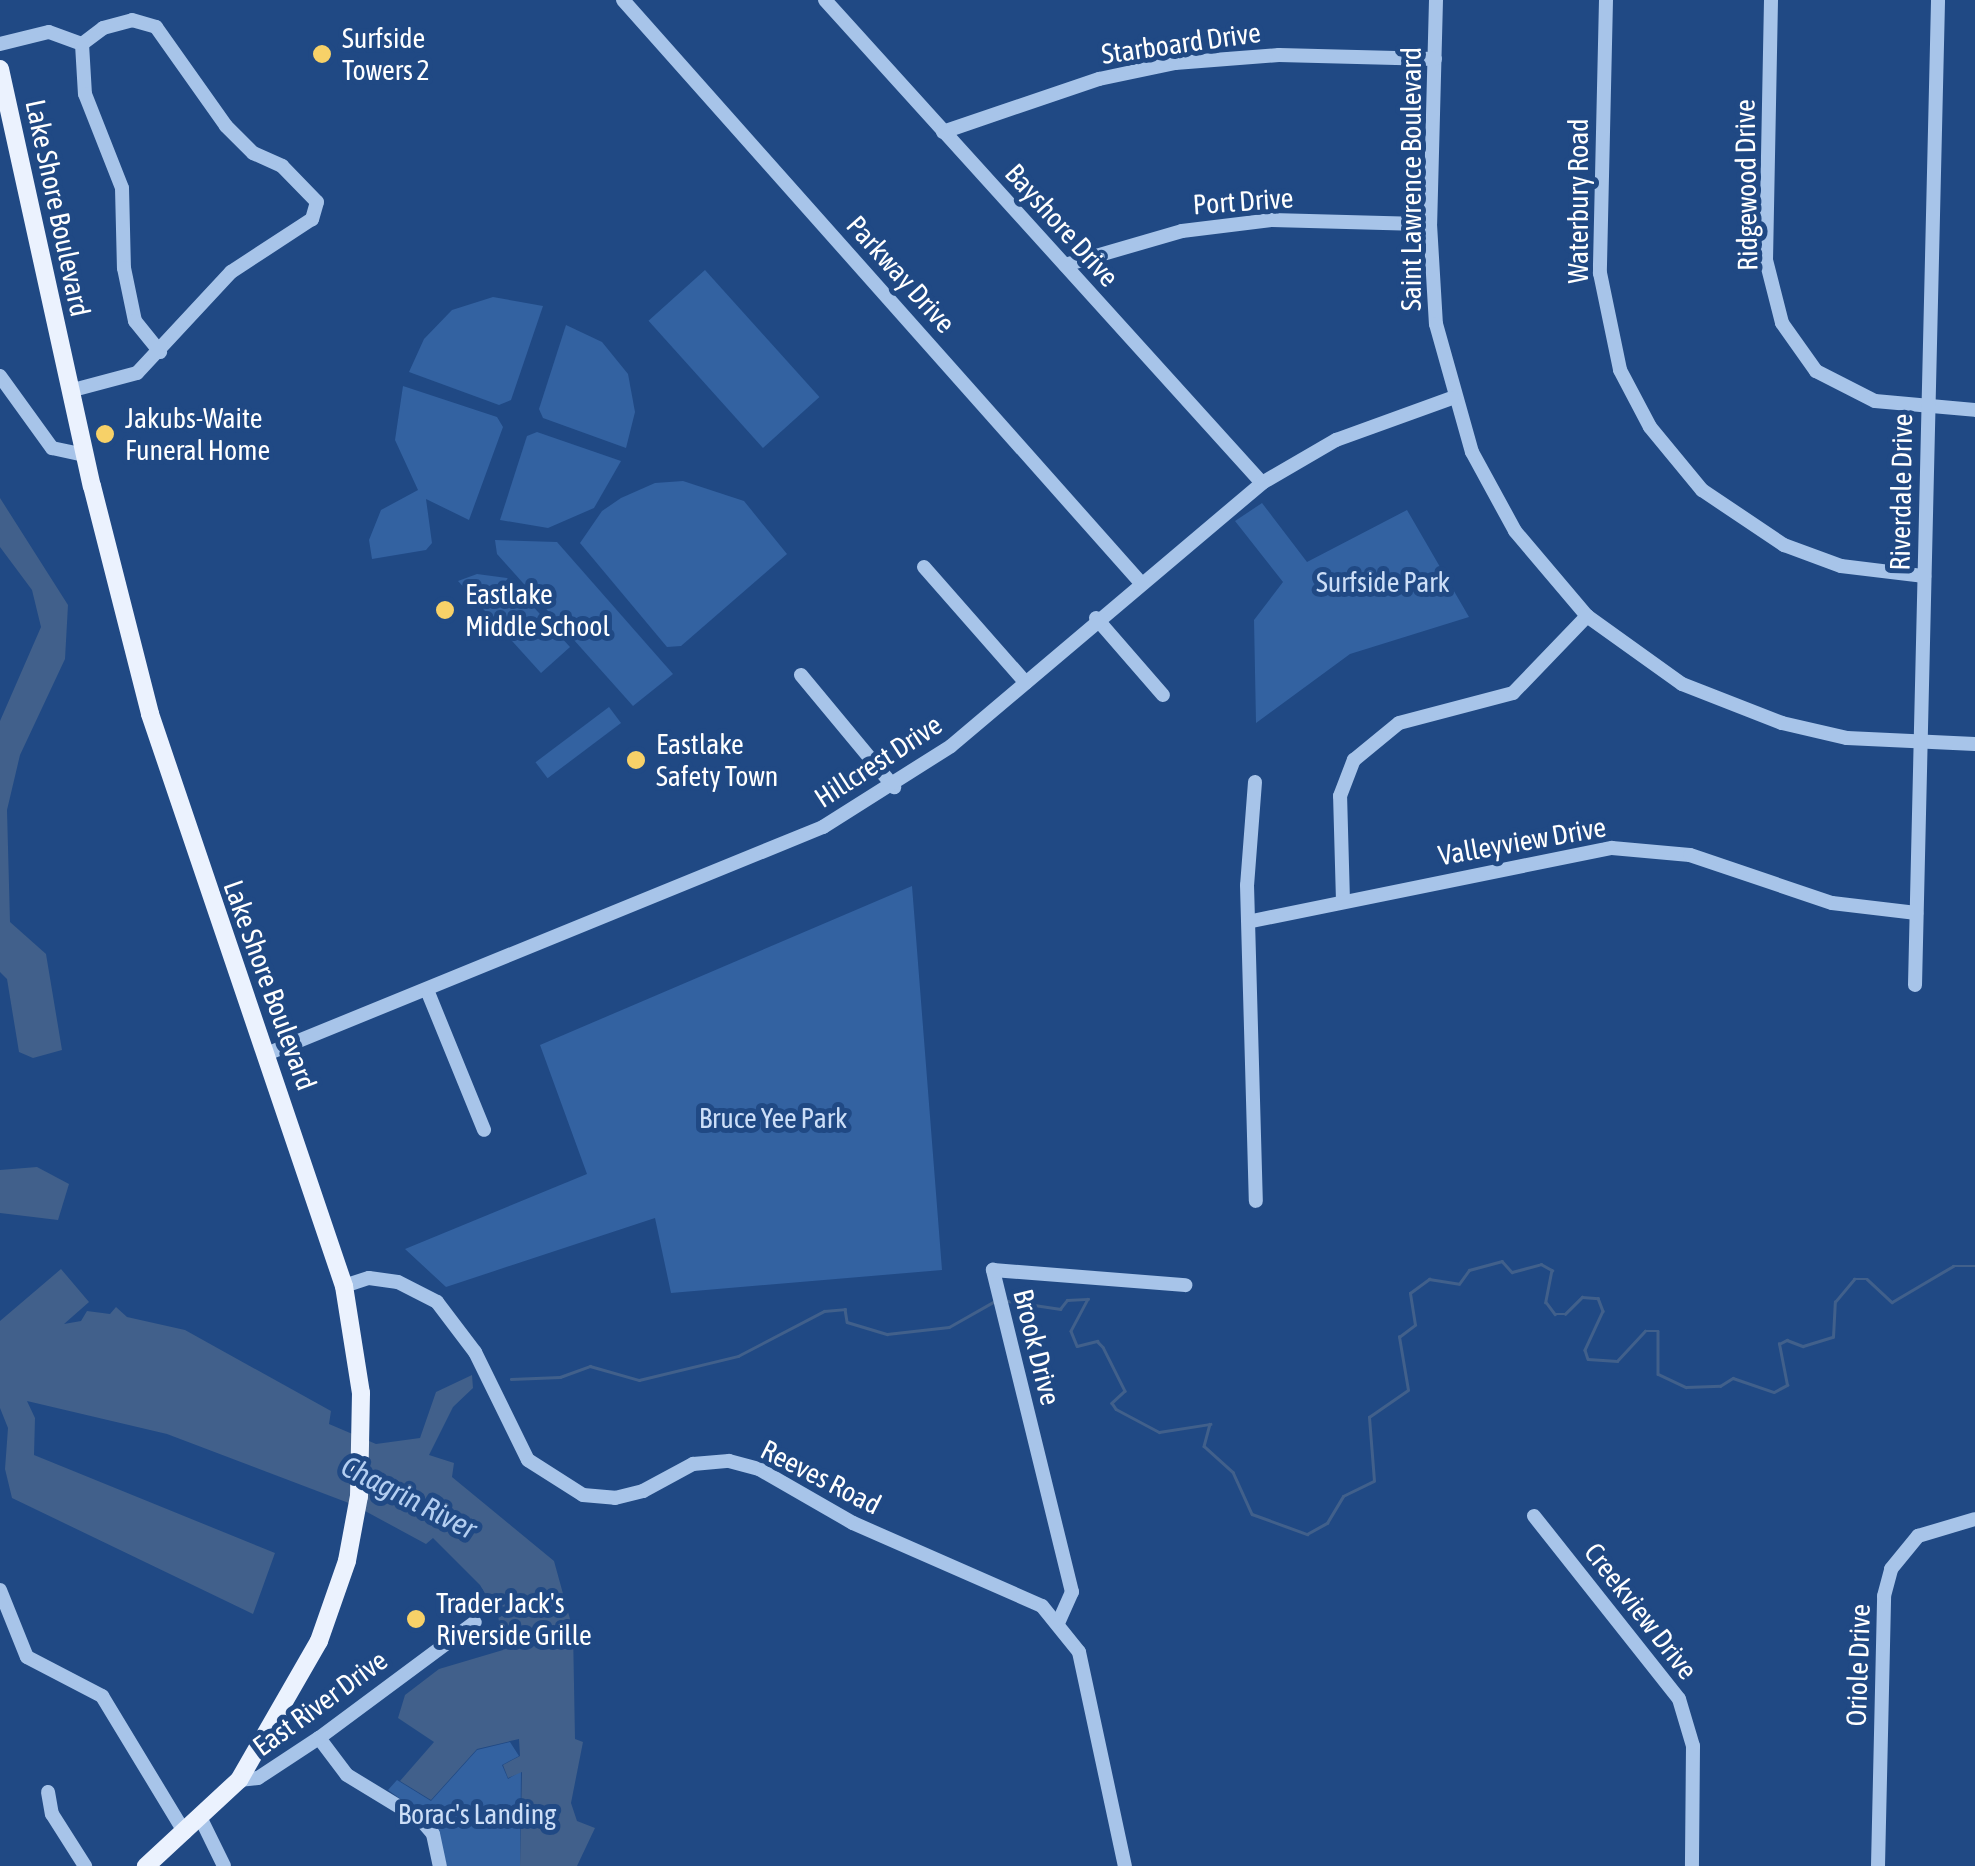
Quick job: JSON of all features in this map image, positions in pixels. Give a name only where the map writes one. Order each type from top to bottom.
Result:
[{"type":"main road","name":"Lake Shore Boulevard","points":[[0,69],[85,455],[166,768],[344,1286],[361,1393],[359,1496],[347,1561],[319,1641],[239,1780],[146,1866]]},
{"type":"street","name":"Parkway Drive","points":[[623,0],[1140,582]]},
{"type":"street","name":"Saint Lawrence Boulevard","points":[[1436,0],[1430,224],[1436,324],[1452,398],[1516,531],[1587,616],[1682,684],[1730,705],[1847,738],[1975,744]]},
{"type":"street","name":"Waterbury Road","points":[[1606,0],[1600,273],[1611,340],[1640,410],[1674,461],[1738,519],[1841,566],[1924,576]]},
{"type":"street","name":"Ridgewood Drive","points":[[1771,0],[1766,260],[1782,323],[1816,371],[1875,400],[1928,409],[1975,410]]},
{"type":"street","name":"Riverdale Drive","points":[[1915,985],[1938,0]]},
{"type":"street","name":"Bayshore Drive","points":[[833,2],[944,132],[1262,482]]},
{"type":"street","points":[[70,391],[137,373],[231,272],[312,220],[317,202],[282,166],[253,153],[226,126],[156,27],[118,22],[82,44]]},
{"type":"street","points":[[0,44],[48,32],[82,44]]},
{"type":"street","points":[[82,44],[85,94],[122,188],[124,268],[135,321],[160,352]]},
{"type":"street","name":"Starboard Drive","points":[[944,132],[1099,78],[1175,63],[1279,55],[1435,59]]},
{"type":"street","name":"Port Drive","points":[[1065,265],[1114,246],[1218,226],[1272,220],[1430,224]]},
{"type":"street","points":[[0,376],[52,448],[85,455]]},
{"type":"street","name":"Hillcrest Drive","points":[[264,1055],[823,827],[894,787],[1026,683],[1096,618],[1262,482],[1336,440],[1452,398]]},
{"type":"street","points":[[924,567],[1026,683]]},
{"type":"street","points":[[1343,901],[1340,796],[1354,760],[1399,722],[1513,693],[1587,616]]},
{"type":"street","points":[[1096,618],[1163,695]]},
{"type":"street","points":[[801,675],[894,787]]},
{"type":"street","points":[[1255,782],[1247,885],[1252,921],[1256,1201]]},
{"type":"street","name":"Valleyview Drive","points":[[1252,921],[1580,851],[1639,848],[1690,855],[1832,903],[1916,913]]},
{"type":"street","points":[[427,990],[484,1130]]},
{"type":"street","name":"Brook Drive","points":[[1059,1621],[1072,1592],[993,1270],[1186,1285]]},
{"type":"street","name":"Reeves Road","points":[[344,1286],[369,1278],[398,1282],[422,1291],[453,1316],[528,1460],[552,1481],[583,1496],[615,1498],[693,1464],[729,1461],[759,1469],[853,1523],[1024,1595],[1059,1621],[1079,1652],[1125,1866]]},
{"type":"street","name":"Creekview Drive","points":[[1534,1516],[1679,1699],[1693,1746],[1692,1866]]},
{"type":"street","name":"Oriole Drive","points":[[1878,1866],[1884,1596],[1892,1569],[1918,1536],[1975,1519]]},
{"type":"street","points":[[0,1590],[27,1658],[102,1696],[185,1833]]},
{"type":"street","name":"East River Drive","points":[[239,1780],[258,1778],[319,1738],[475,1622]]},
{"type":"street","points":[[319,1738],[347,1775],[433,1834],[440,1866]]},
{"type":"street","points":[[48,1792],[52,1814],[86,1866]]},
{"type":"street","points":[[201,1819],[224,1866]]},
{"type":"green space","points":[[705,270],[819,397],[763,448],[649,321]]},
{"type":"green space","points":[[493,297],[543,306],[511,400],[499,405],[409,372],[424,339],[452,310]]},
{"type":"green space","points":[[566,325],[602,342],[628,374],[635,412],[626,448],[543,418],[539,409]]},
{"type":"green space","points":[[403,386],[497,417],[503,427],[469,520],[426,499],[432,543],[426,550],[372,559],[369,540],[381,510],[418,490],[395,440]]},
{"type":"green space","points":[[537,432],[621,461],[594,508],[548,528],[500,520],[527,436]]},
{"type":"green space","points":[[683,481],[744,501],[787,554],[681,646],[667,647],[580,543],[602,511],[621,498],[655,483]]},
{"type":"green space","name":"Surfside Park","points":[[1262,503],[1307,562],[1407,510],[1469,617],[1350,654],[1256,723],[1254,620],[1283,582],[1235,521]]},
{"type":"green space","points":[[495,540],[557,542],[673,674],[633,706],[497,554]]},
{"type":"green space","points":[[477,574],[507,578],[570,647],[541,673],[458,581]]},
{"type":"green space","points":[[609,707],[621,723],[548,778],[536,762]]},
{"type":"green space","name":"Bruce Yee Park","points":[[912,886],[942,1270],[671,1293],[655,1218],[446,1287],[405,1249],[587,1174],[540,1045]]},
{"type":"green space","name":"Borac's Landing","points":[[510,1742],[519,1756],[502,1765],[508,1779],[521,1771],[520,1866],[447,1866],[435,1824],[388,1790],[397,1780],[431,1801],[477,1750]]},
{"type":"water","points":[[0,498],[68,605],[65,659],[20,755],[7,810],[10,922],[46,954],[62,1050],[33,1058],[19,1052],[7,979],[0,972],[0,721],[41,627],[32,590],[0,547]]},
{"type":"water","points":[[37,1167],[69,1184],[58,1220],[0,1213],[0,1170]]},
{"type":"water","name":"Chagrin River","points":[[61,1269],[89,1302],[64,1324],[81,1321],[87,1311],[110,1314],[116,1307],[127,1317],[185,1330],[331,1411],[329,1424],[376,1444],[420,1438],[436,1392],[472,1375],[473,1388],[453,1407],[429,1455],[454,1463],[452,1477],[554,1561],[573,1630],[575,1739],[583,1742],[571,1803],[577,1821],[595,1828],[577,1866],[520,1866],[522,1772],[508,1778],[503,1765],[520,1756],[519,1739],[477,1749],[431,1800],[400,1781],[434,1742],[398,1718],[405,1695],[439,1669],[503,1650],[498,1615],[480,1585],[433,1538],[426,1544],[354,1505],[167,1434],[27,1401],[35,1418],[34,1455],[275,1553],[253,1614],[12,1498],[5,1469],[8,1428],[0,1408],[0,1321]]},
{"type":"waterway","points":[[1008,1301],[1060,1309],[1067,1300],[1088,1299],[1071,1331],[1077,1346],[1097,1341],[1103,1347],[1125,1391],[1112,1403],[1116,1409],[1159,1432],[1210,1424],[1204,1446],[1233,1472],[1252,1514],[1307,1534],[1327,1523],[1343,1496],[1374,1481],[1369,1417],[1408,1390],[1399,1337],[1415,1325],[1410,1293],[1429,1279],[1459,1284],[1469,1270],[1502,1261],[1512,1272],[1541,1264],[1552,1270],[1546,1302],[1555,1314],[1565,1314],[1582,1297],[1598,1298],[1603,1311],[1585,1350],[1588,1359],[1617,1361],[1645,1331],[1658,1331],[1658,1374],[1686,1387],[1720,1386],[1733,1378],[1774,1392],[1787,1385],[1779,1344],[1787,1340],[1803,1346],[1833,1337],[1835,1302],[1854,1279],[1867,1279],[1892,1302],[1953,1266],[1975,1266]]},
{"type":"waterway","points":[[511,1379],[560,1377],[590,1366],[639,1380],[738,1356],[824,1311],[845,1309],[847,1322],[887,1334],[949,1327],[995,1301]]},
{"type":"place","name":"Surfside Towers 2","points":[[322,54]]},
{"type":"place","name":"Jakubs-Waite Funeral Home","points":[[105,434]]},
{"type":"place","name":"Eastlake Middle School","points":[[445,610]]},
{"type":"place","name":"Eastlake Safety Town","points":[[636,760]]},
{"type":"place","name":"Trader Jack's Riverside Grille","points":[[416,1619]]}]
